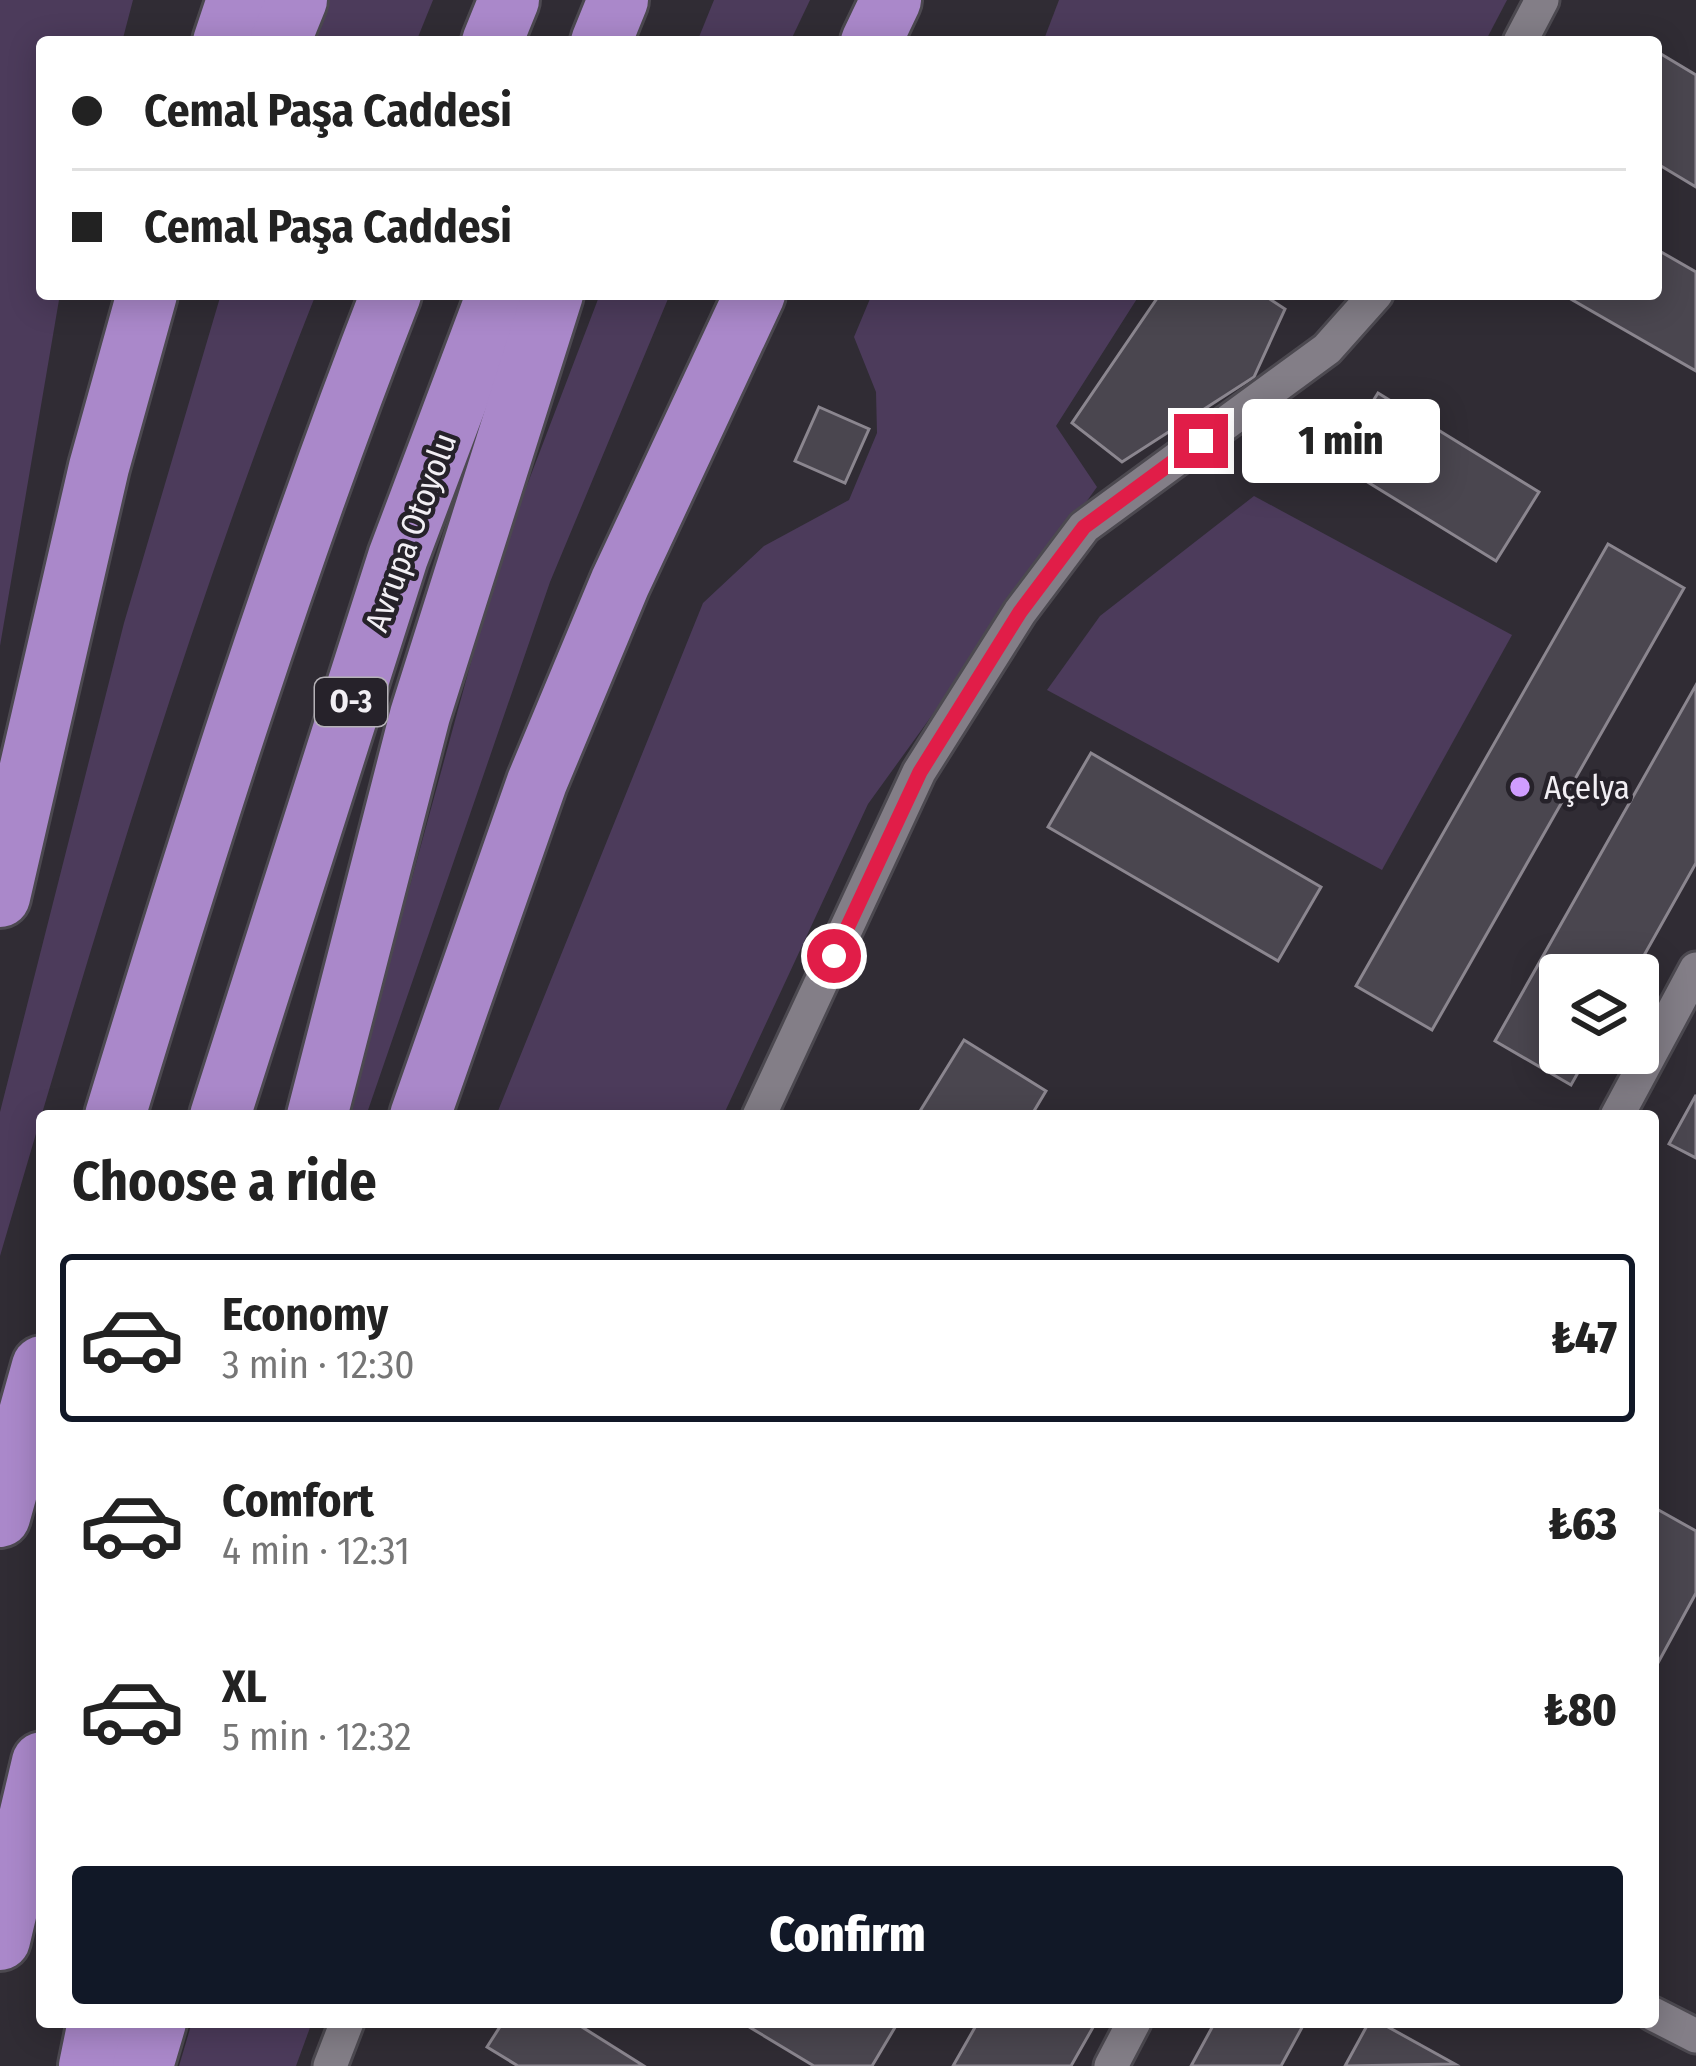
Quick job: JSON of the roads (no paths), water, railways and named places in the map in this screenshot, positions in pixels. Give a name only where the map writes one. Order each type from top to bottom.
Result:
[{"type":"highway","points":[[225,36],[237,0]]},
{"type":"highway","points":[[282,36],[297,0]]},
{"type":"highway","points":[[494,36],[509,0]]},
{"type":"highway","points":[[603,36],[618,0]]},
{"type":"highway","points":[[637,36],[646,0]]},
{"type":"highway","points":[[875,36],[891,0]]},
{"type":"highway","points":[[0,896],[99,467],[145,300]]},
{"type":"highway","points":[[99,467],[172,300]]},
{"type":"highway","points":[[117,1110],[201,834],[350,399],[389,300]]},
{"type":"highway","name":"Avrupa Otoyolu","points":[[222,1110],[398,557],[495,300]]},
{"type":"highway","points":[[319,1110],[420,715],[552,300]]},
{"type":"highway","points":[[422,1110],[537,782],[620,583],[752,300]]},
{"type":"highway","points":[[0,1517],[36,1388]]},
{"type":"highway","points":[[0,1940],[36,1787]]},
{"type":"highway","points":[[88,2066],[97,2028]]},
{"type":"highway","points":[[143,2066],[154,2028]]},
{"type":"street","points":[[1523,36],[1543,0]]},
{"type":"street","points":[[762,1110],[920,772],[1020,612],[1084,527],[1328,349],[1371,300]]},
{"type":"street","points":[[1620,1110],[1696,969]]},
{"type":"street","points":[[1659,2017],[1696,2036]]},
{"type":"street","points":[[329,2066],[345,2028]]},
{"type":"street","points":[[1111,2066],[1131,2028]]},
{"type":"place","name":"Açelya","points":[[1520,787]]}]
